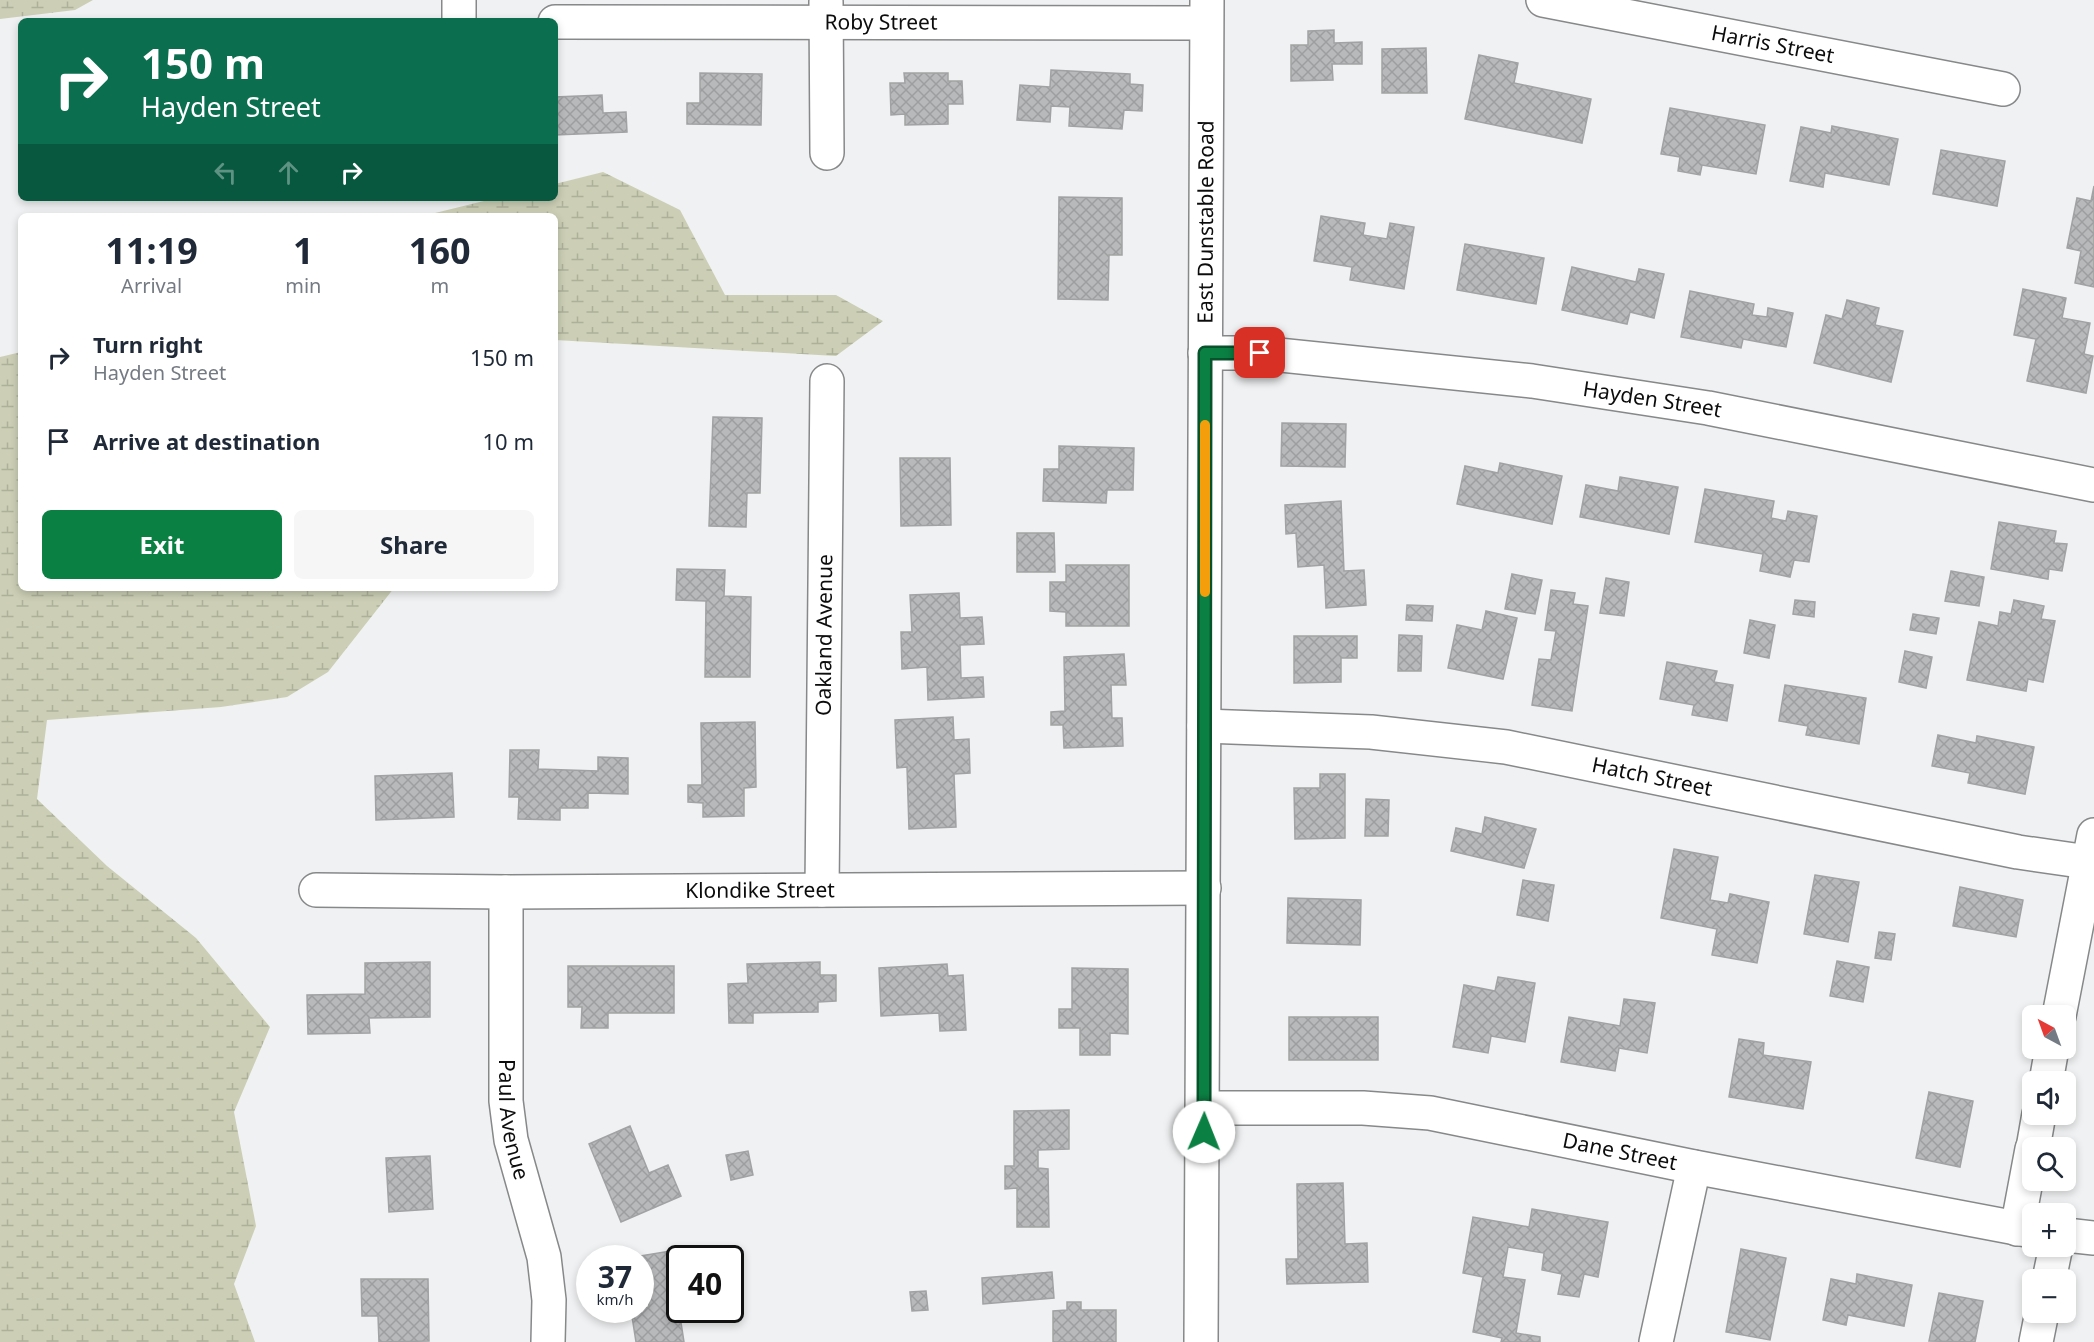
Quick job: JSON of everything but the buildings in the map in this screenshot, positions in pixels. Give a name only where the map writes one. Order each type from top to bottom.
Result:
[{"type":"street","points":[[459,0],[459,18]]},
{"type":"street","name":"Harris Street","points":[[1542,0],[2003,89]]},
{"type":"street","points":[[826,11],[827,153]]},
{"type":"street","name":"Roby Street","points":[[558,22],[826,11],[1207,11]]},
{"type":"street","name":"East Dunstable Road","points":[[1201,1342],[1204,1108],[1207,11]]},
{"type":"street","name":"Hayden Street","points":[[1205,353],[1260,353],[1532,381],[1708,408],[2094,485]]},
{"type":"street","name":"Oakland Avenue","points":[[822,890],[827,381]]},
{"type":"street","name":"Hatch Street","points":[[1204,726],[1371,732],[1506,747],[2018,852],[2092,853]]},
{"type":"street","points":[[2061,1005],[2092,853]]},
{"type":"street","name":"Klondike Street","points":[[316,890],[506,892],[1204,888]]},
{"type":"street","name":"Paul Avenue","points":[[506,892],[506,1101],[510,1140],[544,1257],[549,1300],[548,1342]]},
{"type":"street","name":"Dane Street","points":[[1204,1108],[1363,1108],[1430,1113],[1694,1167],[2022,1229]]},
{"type":"street","points":[[1656,1342],[1694,1167]]},
{"type":"street","points":[[2076,1236],[2094,1238]]},
{"type":"street","points":[[2036,1342],[2040,1323]]},
{"type":"green space","points":[[0,0],[93,0],[75,10],[0,19]]},
{"type":"green space","points":[[603,172],[680,210],[725,295],[836,295],[883,321],[836,356],[558,340],[558,213],[435,213],[484,201],[558,201],[558,183]]},
{"type":"green space","points":[[18,353],[18,591],[392,591],[328,672],[287,697],[221,707],[47,720],[37,799],[107,866],[196,938],[270,1027],[234,1112],[256,1226],[234,1284],[255,1342],[0,1342],[0,357]]},
{"type":"slow traffic","points":[[1205,425],[1205,592]]},
{"type":"route","points":[[1204,1132],[1205,353],[1260,353]]}]
